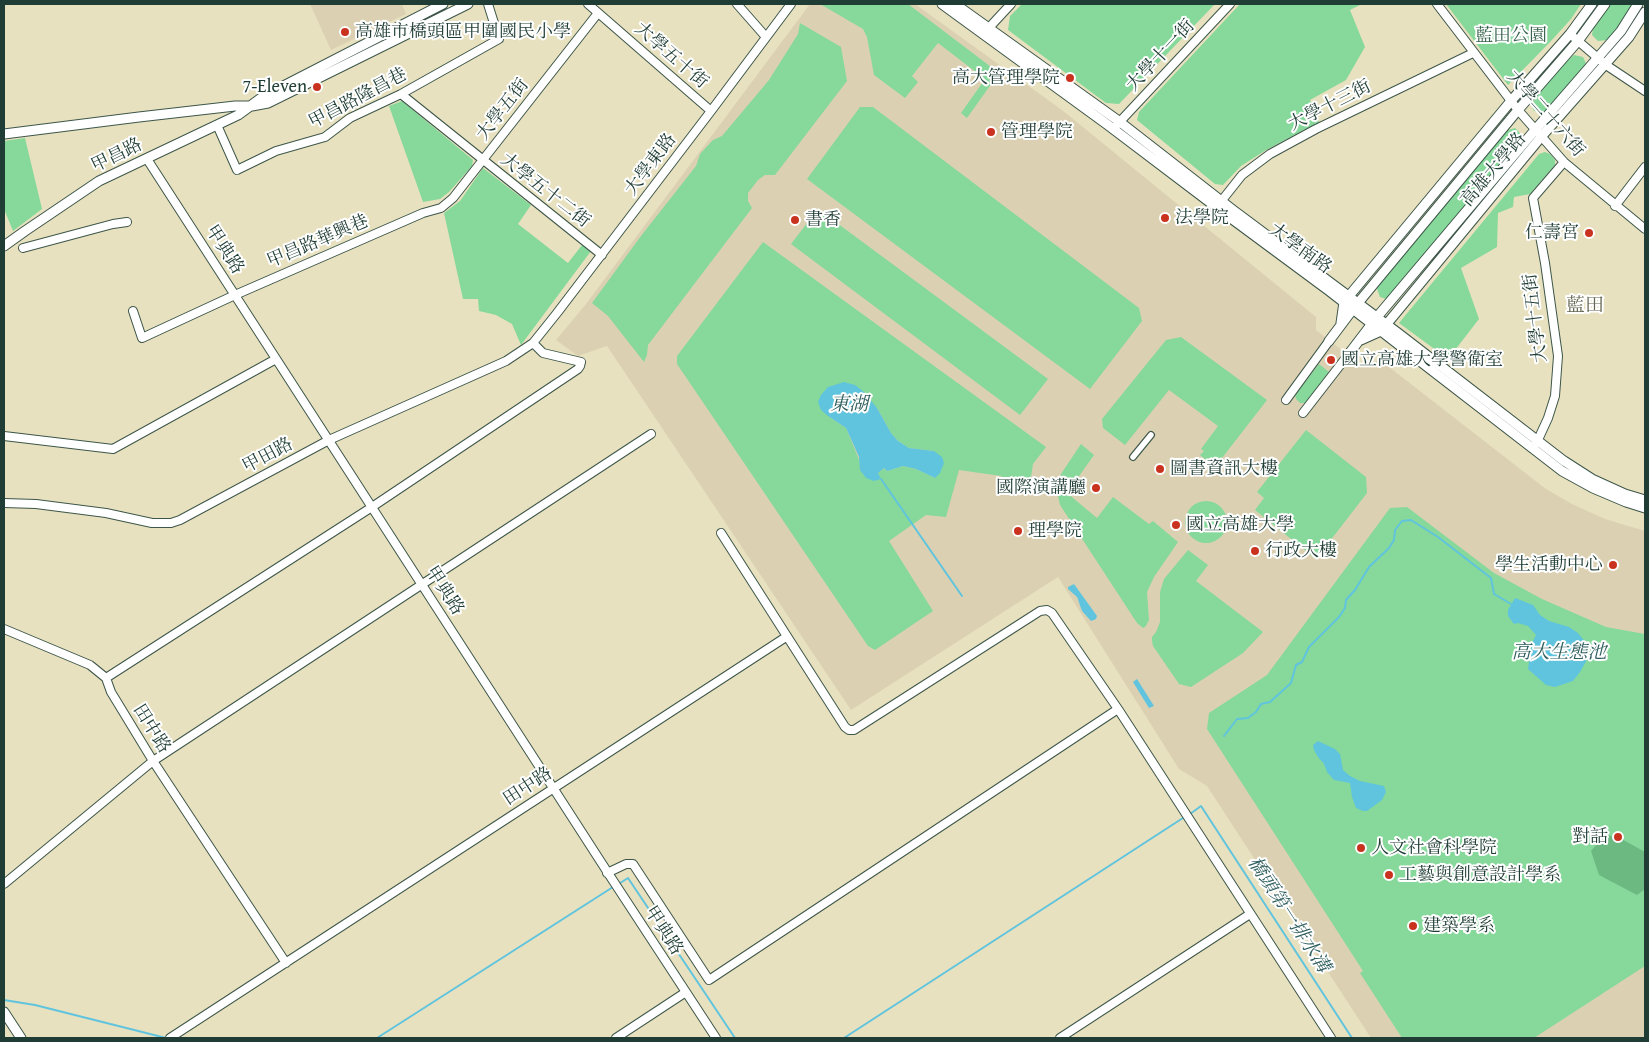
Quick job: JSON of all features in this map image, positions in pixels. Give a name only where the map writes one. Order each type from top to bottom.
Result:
[{"type":"street","name":"甲昌路","points":[[4,246],[99,181],[238,115],[264,96],[443,4]]},
{"type":"street","name":"甲昌路","points":[[252,106],[268,104],[468,4]]},
{"type":"street","name":"甲昌路隆昌巷","points":[[217,125],[237,170],[276,150],[325,137],[350,118],[401,94],[499,39],[488,4]]},
{"type":"street","name":"大學五十街","points":[[588,4],[711,111]]},
{"type":"street","points":[[737,4],[766,36]]},
{"type":"street","name":"大學東路","points":[[533,343],[791,4]]},
{"type":"street","name":"大學南路","points":[[942,4],[986,31],[1346,299],[1534,445],[1562,471],[1593,488],[1645,508]]},
{"type":"street","name":"大學南路","points":[[955,4],[986,31]]},
{"type":"street","points":[[986,31],[1011,4]]},
{"type":"street","name":"大學十一街","points":[[1116,126],[1230,4]]},
{"type":"street","name":"大學二十六街","points":[[1437,4],[1518,110],[1564,162],[1645,229]]},
{"type":"street","name":"高雄大學路","points":[[1341,324],[1346,299],[1511,101],[1570,34],[1592,4]]},
{"type":"street","name":"高雄大學路","points":[[1328,341],[1518,110],[1578,41],[1605,4]]},
{"type":"street","name":"高雄大學路","points":[[1348,355],[1374,321],[1621,31],[1638,4]]},
{"type":"street","name":"高雄大學路","points":[[1360,340],[1383,328],[1542,138],[1629,38],[1645,12]]},
{"type":"street","name":"大學五街","points":[[423,213],[441,208],[453,198],[598,13]]},
{"type":"street","points":[[1570,34],[1606,65],[1645,91]]},
{"type":"street","name":"大學十三街","points":[[1218,204],[1242,175],[1270,154],[1316,128],[1473,53]]},
{"type":"street","name":"大學五十二街","points":[[401,94],[602,254]]},
{"type":"street","points":[[4,134],[235,106],[252,106]]},
{"type":"street","name":"甲典路","points":[[147,159],[553,789],[716,1038]]},
{"type":"street","name":"大學十五街","points":[[1534,445],[1548,418],[1555,396],[1558,356],[1532,198],[1564,162]]},
{"type":"street","points":[[1616,206],[1645,166]]},
{"type":"street","name":"甲昌路華興巷","points":[[133,312],[142,338],[423,213]]},
{"type":"street","points":[[23,248],[127,222]]},
{"type":"street","points":[[25,231],[34,245]]},
{"type":"street","points":[[1286,400],[1328,341]]},
{"type":"street","points":[[106,678],[372,507],[580,366],[581,362],[543,353],[533,343]]},
{"type":"street","name":"甲田路","points":[[4,503],[53,506],[106,513],[152,524],[171,523],[180,520],[329,440],[506,360],[533,343]]},
{"type":"street","points":[[1303,413],[1348,355]]},
{"type":"street","points":[[4,436],[113,449],[276,359]]},
{"type":"street","points":[[4,884],[153,760],[651,434]]},
{"type":"street","points":[[1132,457],[1150,435]]},
{"type":"street","name":"大學南路","points":[[1534,445],[1592,479],[1625,494],[1645,500]]},
{"type":"street","points":[[721,533],[786,637],[845,727],[849,730],[854,730],[1040,611],[1047,610],[1052,613],[1118,709],[1331,1038]]},
{"type":"street","name":"田中路","points":[[5,630],[90,665],[106,678],[111,692],[153,760],[286,963]]},
{"type":"street","name":"田中路","points":[[170,1038],[786,637]]},
{"type":"street","points":[[609,875],[626,864],[633,864],[709,980],[1118,709]]},
{"type":"street","points":[[1060,1038],[1250,914]]},
{"type":"street","points":[[616,1038],[686,992]]},
{"type":"street","points":[[4,1012],[21,1038]]},
{"type":"shaded area","name":"高雄市橋頭區甲圍國民小學","points":[[310,4],[402,4],[406,14],[331,50]]},
{"type":"shaded area","name":"國立高雄大學","points":[[810,4],[915,4],[1062,110],[1316,317],[1316,330],[1348,355],[1361,364],[1380,360],[1546,489],[1572,504],[1605,519],[1645,531],[1645,1038],[1371,1038],[1207,786],[1179,769],[1058,577],[851,710],[607,346],[578,356],[556,340],[586,304]]},
{"type":"green space","points":[[820,4],[908,4],[999,73],[967,118],[961,113],[985,79],[938,43],[912,76],[918,82],[905,98],[874,75],[867,37],[863,29]]},
{"type":"green space","points":[[1022,4],[1215,4],[1119,104],[1106,103],[1008,30],[1010,16]]},
{"type":"green space","points":[[1240,4],[1362,4],[1350,10],[1365,47],[1346,80],[1310,100],[1319,122],[1266,150],[1241,166],[1223,185],[1215,184],[1137,120],[1139,112]]},
{"type":"green space","name":"藍田公園","points":[[1446,4],[1581,4],[1571,19],[1508,85]]},
{"type":"green space","points":[[1610,4],[1636,4],[1608,40],[1598,41],[1592,35],[1593,28]]},
{"type":"green space","points":[[800,23],[841,47],[847,81],[775,175],[765,175],[758,180],[748,193],[748,201],[752,208],[648,345],[644,362],[608,316],[592,303],[696,166],[700,154],[713,140],[722,136],[769,80],[798,34]]},
{"type":"green space","points":[[1574,55],[1583,57],[1586,64],[1582,71],[1544,112],[1534,111],[1531,105],[1534,98]]},
{"type":"green space","points":[[402,101],[473,160],[472,166],[449,192],[440,199],[423,202],[389,106]]},
{"type":"green space","points":[[860,107],[873,107],[1139,308],[1142,321],[1090,389],[807,179]]},
{"type":"green space","points":[[1515,128],[1522,135],[1523,139],[1386,299],[1380,297],[1377,289],[1379,284],[1508,130]]},
{"type":"green space","points":[[25,138],[42,209],[13,231],[4,209],[4,141]]},
{"type":"green space","points":[[1545,152],[1550,154],[1555,160],[1555,165],[1530,194],[1514,197],[1513,207],[1498,213],[1497,247],[1461,268],[1479,319],[1448,359],[1399,323],[1539,154]]},
{"type":"green space","points":[[483,168],[531,205],[518,224],[568,263],[582,245],[591,251],[521,345],[512,324],[496,315],[479,311],[478,299],[463,299],[444,213],[460,201]]},
{"type":"green space","points":[[818,209],[1048,379],[1020,415],[791,244]]},
{"type":"green space","points":[[763,242],[1046,447],[1033,464],[1031,477],[1011,493],[1001,476],[959,470],[946,517],[926,515],[889,541],[933,611],[875,650],[868,646],[677,364],[677,356]],"holes":[[[877,408],[891,433],[898,441],[909,448],[934,451],[935,478],[916,469],[903,466],[887,471],[884,468],[878,473],[860,462],[846,428],[828,416]]]},
{"type":"green space","points":[[1181,337],[1267,400],[1215,467],[1200,455],[1204,451],[1201,449],[1218,426],[1169,390],[1125,445],[1103,428],[1102,419],[1166,340]]},
{"type":"green space","points":[[1319,364],[1329,372],[1305,403],[1300,403],[1295,395]]},
{"type":"green space","points":[[1306,430],[1366,477],[1367,493],[1316,559],[1255,510],[1264,498],[1257,492]]},
{"type":"green space","points":[[1081,444],[1094,455],[1067,493],[1097,518],[1113,497],[1149,524],[1153,521],[1178,542],[1154,577],[1147,592],[1149,620],[1143,628],[1137,623],[1060,505],[1057,492],[1061,474]]},
{"type":"green space","points":[[1206,501],[1221,507],[1227,522],[1221,537],[1206,543],[1191,537],[1185,522],[1191,507]]},
{"type":"green space","points":[[1407,507],[1494,573],[1542,599],[1606,627],[1645,634],[1645,966],[1534,1038],[1402,1038],[1360,973],[1363,971],[1207,729],[1209,713],[1267,675],[1390,508]]},
{"type":"green space","points":[[1188,550],[1208,565],[1196,581],[1263,632],[1243,653],[1191,687],[1179,684],[1153,646],[1152,641],[1152,637],[1160,622],[1160,592],[1164,579]]},
{"type":"green space","points":[[1605,835],[1618,837],[1645,852],[1645,889],[1637,895],[1599,875],[1591,851]]},
{"type":"water","name":"東湖","points":[[844,382],[855,385],[864,392],[877,408],[891,433],[898,441],[909,448],[934,451],[942,457],[944,463],[940,473],[935,478],[916,469],[903,466],[887,471],[884,468],[878,473],[881,479],[874,481],[866,478],[860,470],[859,457],[846,428],[821,410],[818,402],[828,387]]},
{"type":"water","points":[[1074,584],[1097,616],[1096,619],[1091,621],[1082,611],[1077,597],[1068,589],[1068,587]]},
{"type":"water","name":"高大生態池","points":[[1515,598],[1533,605],[1540,615],[1549,621],[1569,627],[1578,633],[1587,644],[1589,656],[1573,681],[1555,687],[1546,685],[1528,669],[1532,643],[1536,635],[1528,626],[1518,623],[1514,624],[1508,616],[1508,610]]},
{"type":"water","points":[[1137,679],[1154,706],[1149,708],[1133,682]]},
{"type":"water","points":[[1318,741],[1335,749],[1340,754],[1343,770],[1350,776],[1360,781],[1384,786],[1386,792],[1382,800],[1367,811],[1356,808],[1350,783],[1334,780],[1314,750],[1313,745]]},
{"type":"waterway","points":[[881,479],[962,596]]},
{"type":"waterway","points":[[1224,736],[1237,719],[1248,718],[1256,712],[1261,704],[1270,702],[1291,683],[1296,665],[1302,662],[1309,647],[1339,617],[1345,608],[1346,600],[1355,590],[1369,567],[1389,548],[1394,540],[1395,530],[1402,521],[1411,520],[1438,537],[1491,578],[1494,594],[1511,604]]},
{"type":"waterway","name":"橋頭第一排水溝","points":[[1190,814],[1201,806],[1352,1038]]},
{"type":"waterway","points":[[844,1038],[1186,816]]},
{"type":"waterway","points":[[617,885],[628,878],[735,1038]]},
{"type":"waterway","points":[[377,1038],[613,887]]},
{"type":"waterway","points":[[4,1000],[35,1005],[166,1038]]},
{"type":"place","name":"高雄市橋頭區甲圍國民小學","points":[[345,32]]},
{"type":"place","name":"高大管理學院","points":[[1070,78]]},
{"type":"place","name":"7-Eleven","points":[[317,87]]},
{"type":"place","name":"管理學院","points":[[991,132]]},
{"type":"place","name":"法學院","points":[[1165,218]]},
{"type":"place","name":"書香","points":[[795,220]]},
{"type":"place","name":"仁壽宮","points":[[1589,233]]},
{"type":"place","name":"國立高雄大學警衛室","points":[[1331,360]]},
{"type":"place","name":"圖書資訊大樓","points":[[1160,469]]},
{"type":"place","name":"國際演講廳","points":[[1096,488]]},
{"type":"place","name":"國立高雄大學","points":[[1176,525]]},
{"type":"place","name":"理學院","points":[[1018,531]]},
{"type":"place","name":"行政大樓","points":[[1255,551]]},
{"type":"place","name":"學生活動中心","points":[[1613,565]]},
{"type":"place","name":"對話","points":[[1618,837]]},
{"type":"place","name":"人文社會科學院","points":[[1361,848]]},
{"type":"place","name":"工藝與創意設計學系","points":[[1389,875]]},
{"type":"place","name":"建築學系","points":[[1413,926]]},
{"type":"district","name":"藍田","points":[[1585,306]]}]
